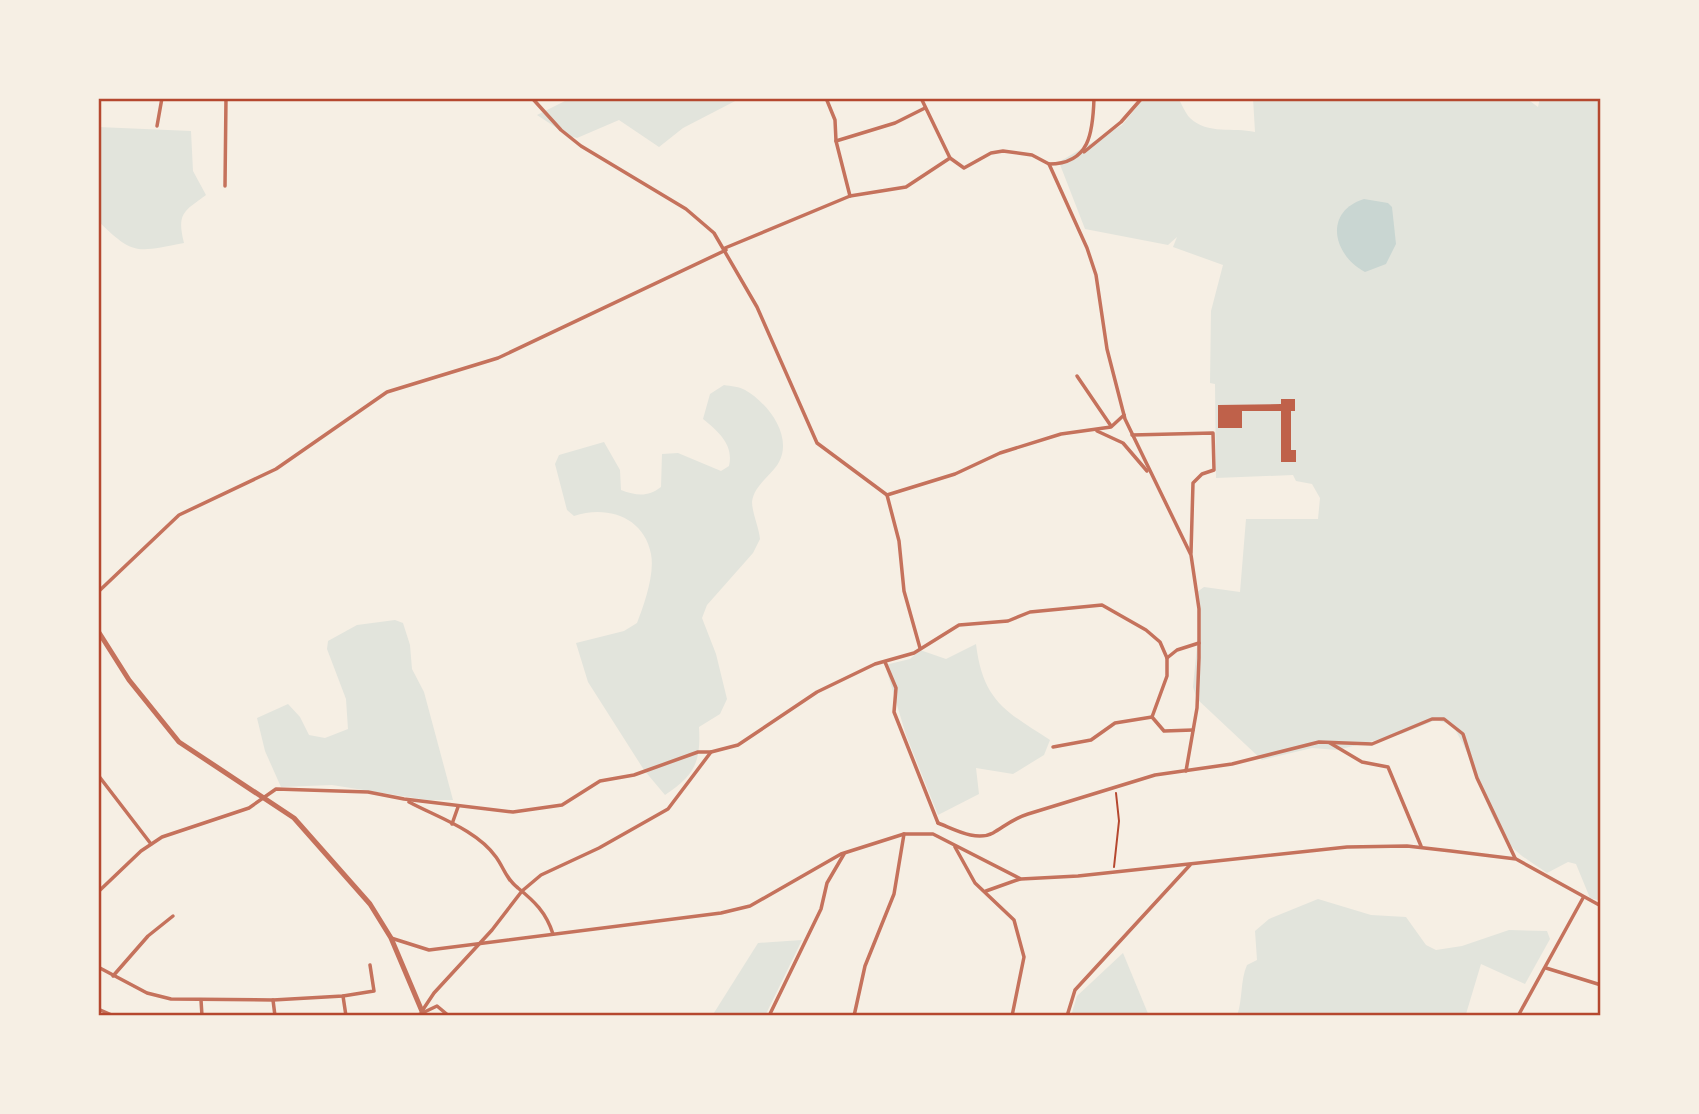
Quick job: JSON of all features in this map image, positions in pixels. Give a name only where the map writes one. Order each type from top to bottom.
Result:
[{"type":"street","points":[[157,126],[162,98]]},
{"type":"street","points":[[225,186],[226,98]]},
{"type":"street","points":[[533,98],[561,130],[581,146],[686,209],[714,233],[757,307],[817,443],[887,495],[897,531],[904,591],[920,648]]},
{"type":"street","points":[[826,98],[835,120],[836,141],[850,196]]},
{"type":"street","points":[[921,98],[950,158],[964,168],[991,153],[1003,151],[1032,155],[1049,164],[1065,164],[1121,122],[1142,98]]},
{"type":"street","points":[[1077,157],[1087,145],[1094,121],[1094,98]]},
{"type":"street","points":[[836,141],[895,123],[925,108]]},
{"type":"street","points":[[98,592],[179,515],[276,470],[387,392],[498,358],[725,249],[850,196],[906,187],[950,158]]},
{"type":"street","points":[[1049,164],[1069,204],[1096,275],[1107,349],[1124,415],[1150,475],[1191,555]]},
{"type":"street","points":[[1077,376],[1111,427]]},
{"type":"street","points":[[887,495],[955,474],[1028,444],[1061,434],[1111,427],[1124,415]]},
{"type":"street","points":[[1094,430],[1108,433],[1123,443],[1150,475]]},
{"type":"street","points":[[1132,435],[1213,433],[1214,470],[1202,474],[1194,483],[1191,555],[1199,609],[1199,643],[1193,730],[1186,771]]},
{"type":"street","points":[[98,892],[151,844],[249,808],[276,789],[368,792],[513,813],[539,811],[562,805],[600,781],[634,775],[698,752],[711,752],[738,745],[817,692],[885,662],[905,657],[959,625],[1007,621],[1030,612],[1060,612],[1093,605],[1117,612],[1160,642],[1167,658],[1167,676],[1152,717]]},
{"type":"street","points":[[98,631],[129,680],[180,742],[294,818],[370,904],[391,939],[423,1013]]},
{"type":"street","points":[[1167,658],[1177,650],[1199,643]]},
{"type":"street","points":[[885,662],[896,688],[894,712],[938,823],[933,834]]},
{"type":"street","points":[[1152,717],[1164,731],[1193,730]]},
{"type":"street","points":[[1053,747],[1091,740],[1115,723],[1152,717]]},
{"type":"street","points":[[938,823],[970,835],[990,835],[1020,816],[1155,775],[1328,742],[1372,744],[1432,719],[1444,719],[1463,734],[1477,778],[1516,859]]},
{"type":"street","points":[[1328,742],[1362,762],[1388,768],[1422,848]]},
{"type":"street","points":[[423,1013],[434,993],[480,944],[522,891],[541,876],[599,848],[667,809],[711,752]]},
{"type":"street","points":[[98,775],[151,844]]},
{"type":"street","points":[[404,799],[467,831],[496,856],[503,872],[528,894],[548,919],[553,934]]},
{"type":"street","points":[[452,824],[453,814],[459,806]]},
{"type":"street","points":[[391,939],[429,950],[721,913],[750,906],[845,852],[904,835],[933,834],[1021,879]]},
{"type":"street","points":[[854,1016],[865,966],[894,894],[904,835]]},
{"type":"street","points":[[954,844],[975,883],[1014,920],[1024,957],[1012,1016]]},
{"type":"street","points":[[986,891],[1021,879],[1114,872],[1347,847],[1422,848],[1516,859],[1601,906]]},
{"type":"street","points":[[769,1016],[821,909],[827,883],[845,852]]},
{"type":"street","points":[[1067,1016],[1075,990],[1191,863]]},
{"type":"street","points":[[1518,1016],[1583,897]]},
{"type":"street","points":[[113,976],[148,936],[173,916]]},
{"type":"street","points":[[98,967],[147,993],[171,999],[273,1000],[343,996],[374,991],[370,965]]},
{"type":"street","points":[[1546,968],[1601,985]]},
{"type":"street","points":[[343,996],[346,1016]]},
{"type":"street","points":[[201,1000],[202,1016]]},
{"type":"street","points":[[273,1000],[275,1016]]},
{"type":"street","points":[[416,1016],[438,1006],[449,1016]]},
{"type":"street","points":[[98,1009],[114,1016]]},
{"type":"path","points":[[1114,872],[1119,821],[1116,789]]},
{"type":"shaded area","points":[[571,98],[741,98],[683,128],[659,147],[619,120],[577,138],[569,136],[537,115]]},
{"type":"shaded area","points":[[1144,98],[1178,98],[1190,118],[1205,127],[1255,132],[1253,98],[1526,98],[1538,107],[1540,98],[1601,98],[1601,901],[1590,898],[1576,864],[1568,862],[1547,873],[1511,846],[1495,821],[1467,752],[1452,725],[1436,720],[1401,734],[1337,750],[1312,748],[1262,760],[1197,699],[1193,687],[1198,636],[1197,592],[1204,587],[1240,592],[1246,519],[1318,519],[1320,498],[1312,484],[1296,481],[1293,475],[1216,478],[1215,384],[1210,383],[1211,311],[1223,265],[1173,247],[1177,237],[1168,245],[1085,229],[1059,162],[1122,125]]},
{"type":"shaded area","points":[[98,127],[191,131],[193,171],[206,195],[184,214],[181,225],[184,243],[145,249],[128,246],[98,221]]},
{"type":"shaded area","points":[[1364,199],[1388,203],[1392,207],[1396,244],[1386,264],[1365,272],[1354,265],[1346,255],[1337,234],[1342,214],[1351,205]]},
{"type":"shaded area","points":[[724,385],[745,390],[770,412],[780,431],[783,452],[776,467],[753,496],[752,506],[760,539],[753,553],[707,605],[702,618],[716,654],[727,699],[720,714],[699,727],[699,750],[694,767],[683,781],[665,795],[644,770],[588,682],[576,643],[624,631],[637,623],[650,580],[652,562],[647,541],[632,523],[611,513],[574,516],[567,510],[555,464],[559,455],[604,442],[620,470],[621,490],[637,494],[652,493],[661,487],[662,454],[678,453],[721,471],[729,466],[727,445],[720,434],[703,419],[710,394]]},
{"type":"shaded area","points":[[395,620],[403,623],[410,645],[412,669],[424,692],[453,800],[427,800],[332,785],[281,787],[265,751],[257,718],[288,704],[300,717],[309,735],[325,738],[348,729],[346,699],[327,649],[328,641],[357,625]]},
{"type":"shaded area","points":[[976,644],[984,680],[991,692],[1010,713],[1050,740],[1044,755],[1013,774],[976,768],[979,794],[938,815],[906,735],[885,665],[910,659],[920,650],[946,659]]},
{"type":"shaded area","points":[[1318,899],[1371,915],[1406,917],[1426,945],[1436,950],[1462,946],[1509,930],[1547,931],[1550,939],[1525,984],[1481,964],[1466,1014],[1461,1016],[1237,1016],[1247,965],[1257,960],[1255,931],[1269,919]]},
{"type":"shaded area","points":[[802,940],[765,1016],[712,1016],[758,943]]},
{"type":"shaded area","points":[[1123,953],[1149,1016],[1071,1016],[1077,996]]},
{"type":"building","points":[[1281,399],[1295,399],[1295,411],[1291,411],[1291,450],[1296,450],[1296,462],[1281,462],[1281,411],[1242,411],[1242,428],[1218,428],[1218,405],[1281,404]]}]
